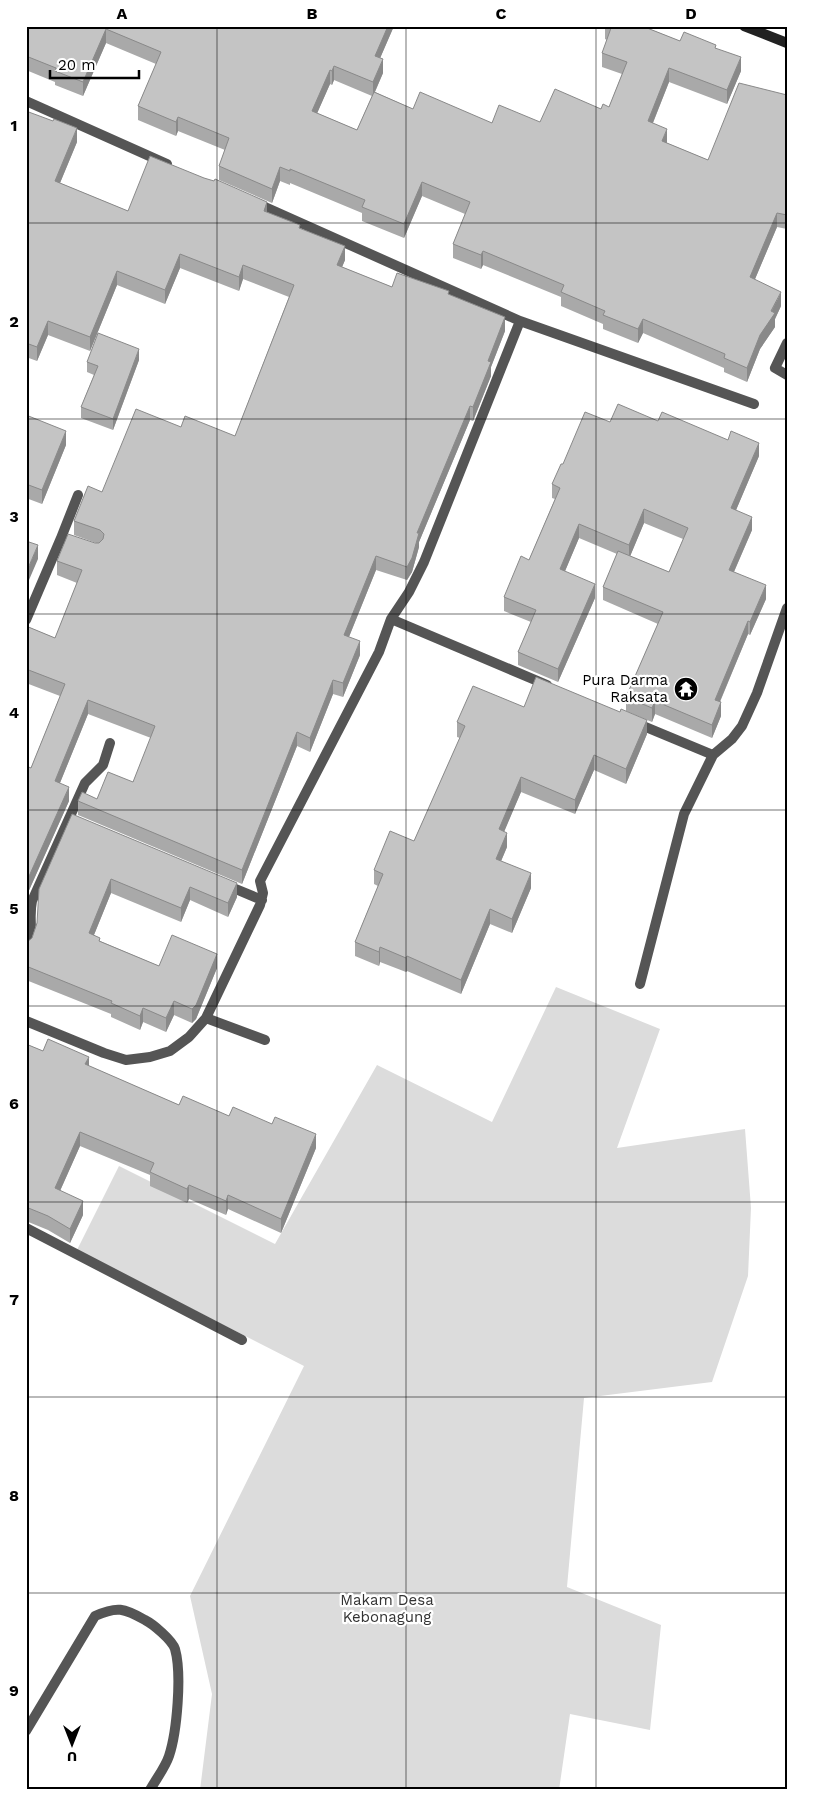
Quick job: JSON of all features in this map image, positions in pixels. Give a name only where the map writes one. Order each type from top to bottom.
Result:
[{"type":"main road","points":[[744,26],[787,43]]},
{"type":"street","points":[[26,101],[179,169]]},
{"type":"street","points":[[251,201],[520,321],[754,404]]},
{"type":"street","points":[[26,1021],[126,1060],[150,1057],[170,1051],[189,1037],[206,1018],[262,900],[263,894],[260,881],[379,652],[391,619],[409,592],[424,562],[520,321]]},
{"type":"street","points":[[787,343],[774,368],[787,374]]},
{"type":"street","points":[[26,620],[78,495]]},
{"type":"street","points":[[61,538],[88,547]]},
{"type":"street","points":[[640,984],[684,814],[713,756],[732,739],[742,726],[757,693],[787,608]]},
{"type":"street","points":[[391,619],[555,689]]},
{"type":"street","points":[[628,719],[713,756]]},
{"type":"street","points":[[26,950],[32,933],[30,917],[32,901],[73,821],[85,783],[103,765],[110,743]]},
{"type":"street","points":[[216,881],[262,900]]},
{"type":"street","points":[[206,1018],[265,1040]]},
{"type":"street","points":[[26,1228],[242,1340]]},
{"type":"street","points":[[26,1731],[95,1616],[119,1608],[133,1613],[152,1624],[174,1647],[178,1669],[175,1728],[169,1757],[150,1790]]},
{"type":"green space","name":"Makam Desa Kebonagung","points":[[556,987],[660,1029],[617,1148],[745,1129],[751,1208],[748,1276],[712,1382],[584,1398],[567,1587],[661,1625],[650,1730],[570,1714],[559,1790],[200,1790],[212,1694],[190,1596],[304,1366],[77,1250],[119,1166],[275,1244],[377,1065],[492,1122]]},
{"type":"building","points":[[26,26],[388,26],[375,56],[383,59],[373,82],[334,66],[332,71],[330,70],[312,111],[357,130],[374,92],[413,109],[420,92],[492,123],[499,105],[540,122],[555,89],[601,109],[603,104],[609,107],[627,62],[602,53],[611,28],[608,26],[642,26],[680,41],[684,32],[716,45],[715,48],[741,57],[727,90],[669,68],[648,121],[667,129],[662,141],[708,160],[739,83],[787,95],[787,215],[777,213],[750,277],[781,292],[771,311],[775,313],[760,335],[747,368],[724,358],[725,354],[643,319],[638,329],[603,315],[605,311],[561,292],[564,285],[483,251],[481,255],[453,244],[470,202],[422,182],[404,224],[362,207],[365,200],[290,169],[290,171],[280,167],[272,189],[219,166],[229,138],[178,117],[176,122],[138,106],[161,52],[106,29],[83,82],[55,71],[56,68],[26,56]]},
{"type":"building","points":[[26,111],[77,128],[55,181],[128,211],[150,156],[204,178],[214,181],[215,179],[267,202],[264,211],[300,225],[299,228],[345,246],[337,265],[392,287],[397,273],[449,291],[448,294],[505,317],[488,361],[491,362],[473,407],[470,406],[417,533],[419,533],[412,558],[407,567],[376,556],[344,635],[360,641],[343,683],[333,680],[310,738],[297,732],[242,870],[78,801],[82,792],[97,799],[108,772],[133,782],[155,726],[88,700],[55,781],[69,787],[26,883],[26,766],[31,768],[65,684],[26,669],[26,626],[55,638],[82,570],[57,561],[68,534],[95,543],[99,543],[103,539],[104,534],[100,530],[74,521],[88,486],[102,492],[136,409],[181,427],[185,416],[235,436],[294,285],[243,265],[239,277],[180,254],[165,290],[117,271],[90,337],[48,321],[37,347],[26,343]]},
{"type":"building","points":[[98,333],[139,349],[113,419],[81,407],[98,366],[87,362]]},
{"type":"building","points":[[618,404],[658,421],[662,412],[728,440],[731,431],[759,443],[731,508],[752,517],[729,570],[766,585],[750,622],[748,621],[715,700],[721,702],[712,725],[655,701],[652,708],[626,697],[663,612],[603,587],[618,551],[669,572],[688,528],[644,509],[629,545],[579,524],[560,569],[595,584],[558,669],[518,652],[536,610],[504,597],[521,556],[529,560],[560,488],[552,484],[561,464],[563,464],[585,412],[610,422]]},
{"type":"building","points":[[26,415],[66,431],[42,490],[26,484]]},
{"type":"building","points":[[26,541],[38,545],[26,573]]},
{"type":"building","points":[[536,677],[620,712],[621,709],[647,720],[626,769],[594,755],[575,800],[521,777],[499,829],[507,833],[496,859],[531,873],[512,919],[490,909],[461,980],[407,956],[406,958],[380,947],[379,952],[355,942],[383,874],[374,870],[390,831],[414,841],[465,726],[457,722],[473,686],[524,707]]},
{"type":"building","points":[[72,814],[237,883],[228,903],[190,887],[181,908],[111,879],[89,933],[100,938],[99,941],[159,966],[172,935],[217,954],[196,1005],[192,1009],[174,1001],[166,1018],[143,1008],[140,1016],[111,1003],[112,1001],[26,966],[26,943],[32,938],[37,923],[39,889]]},
{"type":"building","points":[[48,1039],[89,1057],[85,1064],[179,1105],[183,1096],[229,1116],[233,1107],[272,1124],[275,1117],[316,1134],[281,1219],[228,1195],[226,1201],[189,1185],[187,1189],[150,1172],[154,1163],[80,1132],[55,1188],[83,1201],[70,1229],[48,1216],[26,1207],[26,1044],[43,1051]]},
{"type":"place","name":"Pura Darma Raksata","points":[[686,689]]}]
